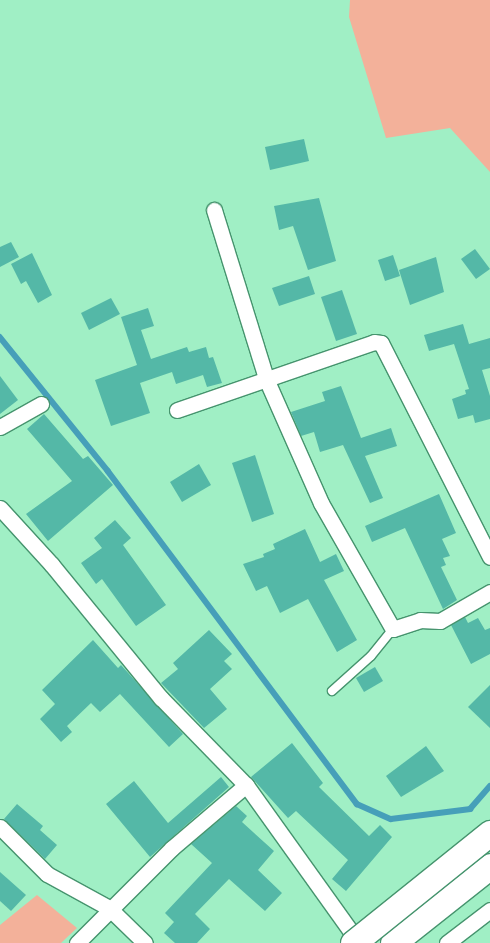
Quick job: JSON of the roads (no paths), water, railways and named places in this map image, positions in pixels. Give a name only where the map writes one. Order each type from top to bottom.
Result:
[{"type":"highway","points":[[353,943],[490,833]]},
{"type":"highway","points":[[393,943],[490,866]]},
{"type":"street","points":[[214,210],[267,381],[321,502],[393,629],[420,620],[440,621],[490,592]]},
{"type":"street","points":[[177,410],[267,381],[374,342],[381,343],[490,557]]},
{"type":"street","points":[[0,427],[41,404]]},
{"type":"street","points":[[0,508],[52,565],[161,698],[246,785],[358,943]]},
{"type":"street","points":[[77,943],[109,908],[209,815],[246,785]]},
{"type":"street","points":[[0,827],[47,874],[109,908],[145,943]]},
{"type":"street","points":[[447,943],[490,910]]},
{"type":"lane","points":[[332,691],[371,656],[393,629]]},
{"type":"waterway","points":[[0,337],[108,471],[357,804],[391,819],[470,809],[490,786]]}]
